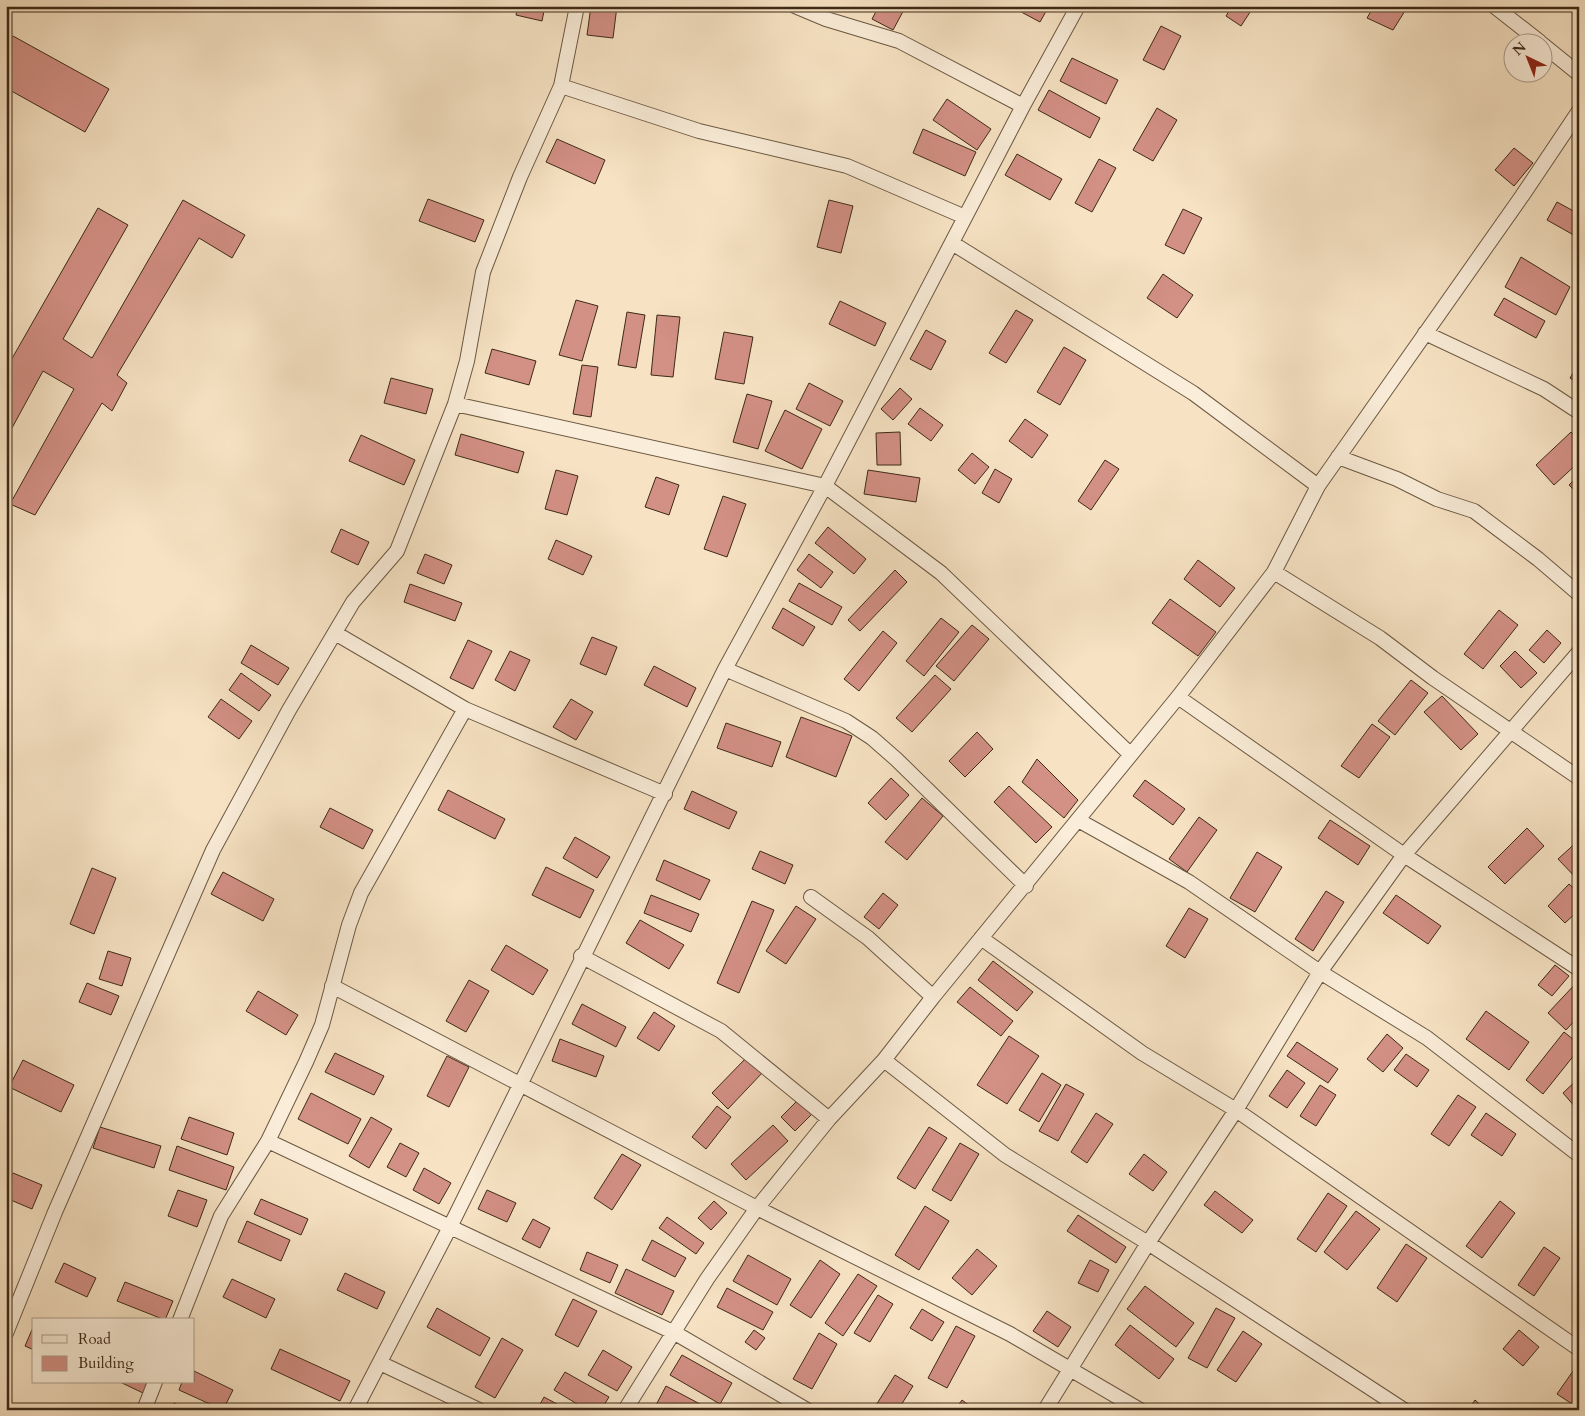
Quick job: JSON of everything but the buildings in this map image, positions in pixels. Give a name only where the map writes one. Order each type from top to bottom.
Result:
[{"type":"street","points":[[6,1333],[55,1212],[213,850],[289,710],[353,602],[397,551],[455,404],[468,362],[483,272],[520,177],[561,86],[577,6]]},
{"type":"street","points":[[795,6],[826,19],[900,41],[1023,106]]},
{"type":"street","points":[[355,1410],[450,1226],[582,956],[665,794],[725,669],[825,486],[1023,106],[1078,6]]},
{"type":"street","points":[[1494,6],[1528,32]]},
{"type":"street","points":[[1552,51],[1579,74]]},
{"type":"street","points":[[561,86],[699,131],[847,166],[965,217]]},
{"type":"street","points":[[625,1410],[707,1280],[757,1208],[829,1119],[884,1060],[981,938],[1026,886],[1130,754],[1178,697],[1274,572],[1318,486],[1522,196],[1579,111]]},
{"type":"street","points":[[952,243],[1193,393],[1318,486]]},
{"type":"street","points":[[1424,333],[1544,389],[1579,412]]},
{"type":"street","points":[[455,404],[825,486],[941,573],[1130,754]]},
{"type":"street","points":[[1338,457],[1396,479],[1437,498],[1474,511],[1538,559],[1579,594]]},
{"type":"street","points":[[1274,572],[1380,638],[1579,778]]},
{"type":"street","points":[[335,633],[464,709],[665,794]]},
{"type":"street","points":[[1045,1410],[1148,1243],[1236,1110],[1320,972],[1404,855],[1579,652]]},
{"type":"street","points":[[725,669],[846,720],[872,738],[1026,886]]},
{"type":"street","points":[[1178,697],[1404,855],[1579,968]]},
{"type":"street","points":[[181,1318],[221,1216],[268,1140],[322,1025],[349,925],[361,893],[464,709]]},
{"type":"street","points":[[1078,820],[1189,882],[1320,972],[1427,1038],[1579,1155]]},
{"type":"street","points":[[811,897],[868,938],[933,997]]},
{"type":"street","points":[[981,938],[1142,1053],[1236,1110],[1579,1349]]},
{"type":"street","points":[[582,956],[721,1031],[829,1119]]},
{"type":"street","points":[[332,986],[520,1082],[757,1208],[1010,1334],[1140,1410]]},
{"type":"street","points":[[884,1060],[1005,1155],[1148,1243],[1404,1410]]},
{"type":"street","points":[[268,1140],[674,1333],[807,1410]]},
{"type":"street","points":[[380,1363],[479,1410]]},
{"type":"street","points":[[144,1410],[154,1384]]}]
